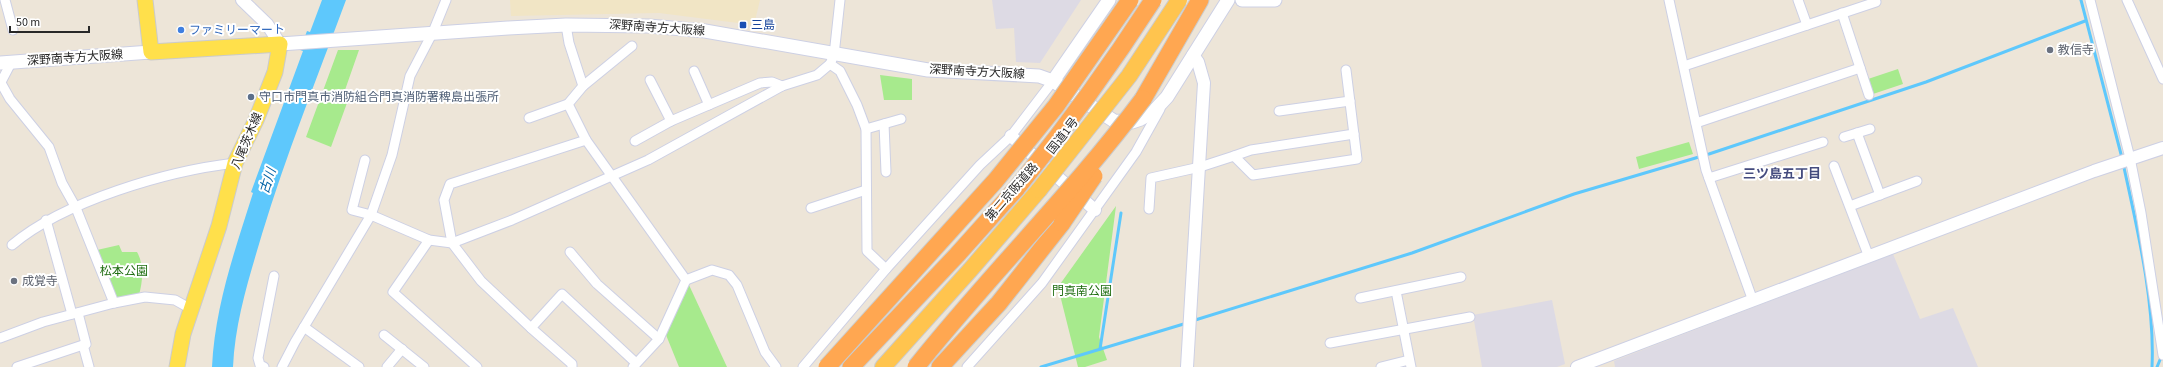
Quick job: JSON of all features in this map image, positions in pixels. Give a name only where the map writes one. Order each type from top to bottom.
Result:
[{"type":"highway","points":[[827,367],[996,180],[1056,106],[1130,0]]},
{"type":"highway","name":"第二京阪道路","points":[[851,367],[957,255],[1022,182],[1071,121],[1114,62],[1153,0]]},
{"type":"highway","name":"国道1号","points":[[883,367],[971,269],[1034,185],[1118,65],[1158,0]]},
{"type":"highway","name":"国道1号","points":[[858,367],[960,259],[1034,185],[1129,76],[1179,0]]},
{"type":"highway","points":[[940,367],[999,303],[1036,257],[1115,146],[1200,0]]},
{"type":"highway","points":[[916,367],[975,294],[1110,143],[1143,99]]},
{"type":"main road","points":[[144,0],[151,52],[280,44]]},
{"type":"main road","points":[[1053,81],[1109,0]]},
{"type":"main road","name":"深野南寺方大阪線","points":[[280,44],[433,32],[566,25],[675,27],[705,31],[832,60],[928,70],[1039,76],[1053,81],[1120,123],[1141,119],[1153,112],[1167,97],[1228,0]]},
{"type":"main road","points":[[1242,0],[1275,0]]},
{"type":"main road","name":"八尾茨木線","points":[[177,367],[183,334],[219,226],[235,163],[256,120],[275,72],[280,44]]},
{"type":"main road","name":"深野南寺方大阪線","points":[[5,63],[151,52]]},
{"type":"street","points":[[5,0],[13,30]]},
{"type":"street","points":[[242,0],[266,24],[280,44]]},
{"type":"street","points":[[282,367],[304,327],[371,215],[392,155],[410,76],[433,32],[446,0]]},
{"type":"street","points":[[365,160],[352,210],[371,215],[429,240],[452,243],[512,220],[648,160],[782,86],[817,75],[832,60],[840,0]]},
{"type":"street","points":[[1669,0],[1709,178],[1753,301]]},
{"type":"street","points":[[1798,0],[1806,25]]},
{"type":"street","points":[[2090,0],[2130,158],[2141,214],[2163,355]]},
{"type":"street","points":[[2127,0],[2163,79]]},
{"type":"street","points":[[1684,66],[1876,2]]},
{"type":"street","points":[[1842,13],[1869,95]]},
{"type":"street","points":[[566,25],[569,43],[583,86]]},
{"type":"street","points":[[529,118],[568,104],[583,86],[632,46]]},
{"type":"street","points":[[1187,367],[1204,83],[1198,62],[1193,55]]},
{"type":"street","points":[[832,60],[840,71],[857,105],[866,129],[867,251],[886,269]]},
{"type":"street","points":[[5,63],[1,84],[10,99],[49,147],[62,183],[76,208],[114,303]]},
{"type":"street","points":[[1696,123],[1860,68]]},
{"type":"street","points":[[1234,156],[1253,175],[1357,159],[1346,70]]},
{"type":"street","points":[[694,71],[709,105]]},
{"type":"street","points":[[650,80],[671,122]]},
{"type":"street","points":[[802,367],[886,269],[980,165],[1011,136],[1053,81]]},
{"type":"street","points":[[635,142],[671,122],[760,83],[772,82],[782,86]]},
{"type":"street","points":[[967,367],[1042,283],[1136,152],[1167,97]]},
{"type":"street","points":[[1279,111],[1350,101]]},
{"type":"street","points":[[568,104],[586,140],[686,280]]},
{"type":"street","points":[[866,129],[901,119]]},
{"type":"street","points":[[884,124],[886,172]]},
{"type":"street","points":[[1844,137],[1870,129]]},
{"type":"street","points":[[1857,133],[1880,195]]},
{"type":"street","points":[[1149,209],[1151,178],[1200,167],[1251,150],[1354,134]]},
{"type":"street","points":[[1011,136],[1095,210]]},
{"type":"street","points":[[572,367],[572,364],[530,328],[481,281],[452,243],[444,200],[450,184],[586,140]]},
{"type":"street","points":[[1709,178],[1823,142]]},
{"type":"street","points":[[1577,367],[2130,158],[2163,148]]},
{"type":"street","points":[[12,245],[46,220],[134,185],[218,165],[235,163]]},
{"type":"street","points":[[1834,166],[1869,257]]},
{"type":"street","points":[[1850,206],[1917,181]]},
{"type":"street","points":[[811,208],[866,190]]},
{"type":"street","points":[[22,366],[86,344],[46,220]]},
{"type":"street","points":[[429,240],[393,292],[477,367]]},
{"type":"street","points":[[570,252],[597,284],[660,339]]},
{"type":"street","points":[[530,328],[562,294],[635,365],[660,339],[686,280],[712,270],[729,275],[736,285],[765,352],[776,367]]},
{"type":"street","points":[[264,367],[260,365],[258,358],[274,276]]},
{"type":"street","points":[[1360,298],[1461,277]]},
{"type":"street","points":[[1381,367],[1410,364],[1396,291]]},
{"type":"street","points":[[0,338],[75,313],[145,296],[175,300],[191,309]]},
{"type":"street","points":[[1330,343],[1470,316]]},
{"type":"street","points":[[304,327],[359,367]]},
{"type":"street","points":[[384,335],[424,367]]},
{"type":"street","points":[[83,345],[90,367]]},
{"type":"street","points":[[386,367],[402,349]]},
{"type":"shaded area","points":[[510,0],[760,0],[754,25],[659,13],[511,16]]},
{"type":"shaded area","points":[[992,0],[1081,0],[1040,63],[1016,62],[1014,28],[996,29]]},
{"type":"shaded area","points":[[1893,254],[1920,319],[1953,308],[1978,367],[1615,367],[1614,361]]},
{"type":"shaded area","points":[[1552,300],[1565,364],[1557,367],[1482,367],[1473,315]]},
{"type":"green space","points":[[338,50],[359,50],[345,90],[351,92],[331,147],[306,137]]},
{"type":"green space","points":[[1898,69],[1903,84],[1873,94],[1868,79]]},
{"type":"green space","points":[[880,75],[912,79],[912,100],[884,100]]},
{"type":"green space","points":[[1689,142],[1693,154],[1639,169],[1636,157]]},
{"type":"green space","name":"門真南公園","points":[[1116,206],[1099,337],[1107,360],[1085,367],[1078,367],[1058,287]]},
{"type":"green space","name":"松本公園","points":[[119,245],[122,252],[137,252],[142,267],[142,278],[139,295],[115,299],[97,250]]},
{"type":"green space","points":[[689,285],[727,367],[679,367],[666,335]]},
{"type":"water","name":"古川","points":[[322,0],[346,0],[291,146],[271,204],[240,316],[234,350],[233,367],[212,367],[217,322],[227,278],[253,193],[251,192],[303,51],[300,50],[307,31],[310,32]]},
{"type":"waterway","points":[[2081,0],[2122,158]]},
{"type":"waterway","points":[[1192,321],[1412,253],[1574,194],[1709,154],[1926,82],[2085,21]]},
{"type":"waterway","points":[[2123,163],[2148,291],[2151,316],[2152,367]]},
{"type":"waterway","points":[[1100,349],[1121,213]]},
{"type":"waterway","points":[[1041,367],[1187,323]]},
{"type":"waterway","points":[[2157,367],[2162,355]]},
{"type":"place","name":"三島","points":[[743,25]]},
{"type":"place","name":"ファミリーマート","points":[[181,30]]},
{"type":"place","name":"教信寺","points":[[2050,50]]},
{"type":"place","name":"守口市門真市消防組合門真消防署稗島出張所","points":[[251,97]]},
{"type":"place","name":"成覚寺","points":[[14,281]]},
{"type":"district","name":"三ツ島五丁目","points":[[1782,174]]}]
